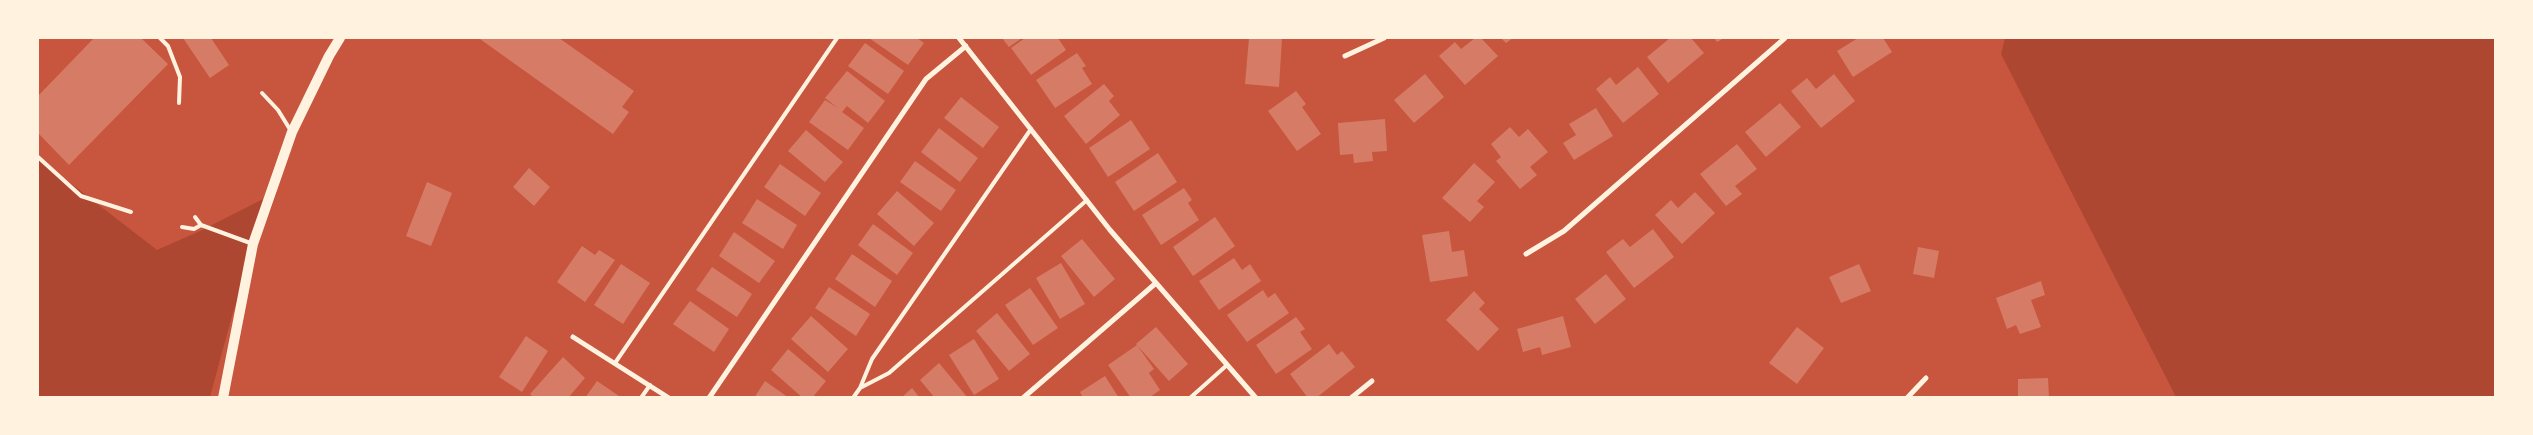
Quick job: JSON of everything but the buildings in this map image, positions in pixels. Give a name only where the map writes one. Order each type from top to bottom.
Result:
[{"type":"main road","points":[[224,398],[253,244],[292,132],[329,56],[340,38]]},
{"type":"street","points":[[960,38],[1087,200],[1256,398]]},
{"type":"street","points":[[1345,56],[1384,38]]},
{"type":"street","points":[[1526,254],[1564,231],[1784,38]]},
{"type":"street","points":[[709,398],[926,79],[966,46]]},
{"type":"street","points":[[1023,398],[1156,283]]},
{"type":"street","points":[[573,337],[669,398]]},
{"type":"street","points":[[1907,398],[1926,378]]},
{"type":"street","points":[[1352,398],[1372,381]]},
{"type":"lane","points":[[160,38],[168,46],[180,77],[179,103]]},
{"type":"lane","points":[[615,363],[837,38]]},
{"type":"lane","points":[[262,92],[278,110],[292,132]]},
{"type":"lane","points":[[852,398],[860,388],[872,359],[1031,129]]},
{"type":"lane","points":[[38,156],[81,196],[131,212]]},
{"type":"lane","points":[[860,388],[890,373],[1087,200]]},
{"type":"lane","points":[[195,218],[201,225],[253,244]]},
{"type":"lane","points":[[182,227],[194,228],[201,225]]},
{"type":"lane","points":[[1190,398],[1227,365]]},
{"type":"lane","points":[[641,398],[650,385]]},
{"type":"shaded area","points":[[2005,38],[2495,38],[2495,397],[2176,397],[2001,54]]},
{"type":"shaded area","points":[[38,158],[157,250],[200,231],[277,192],[233,312],[210,397],[38,397]]}]
